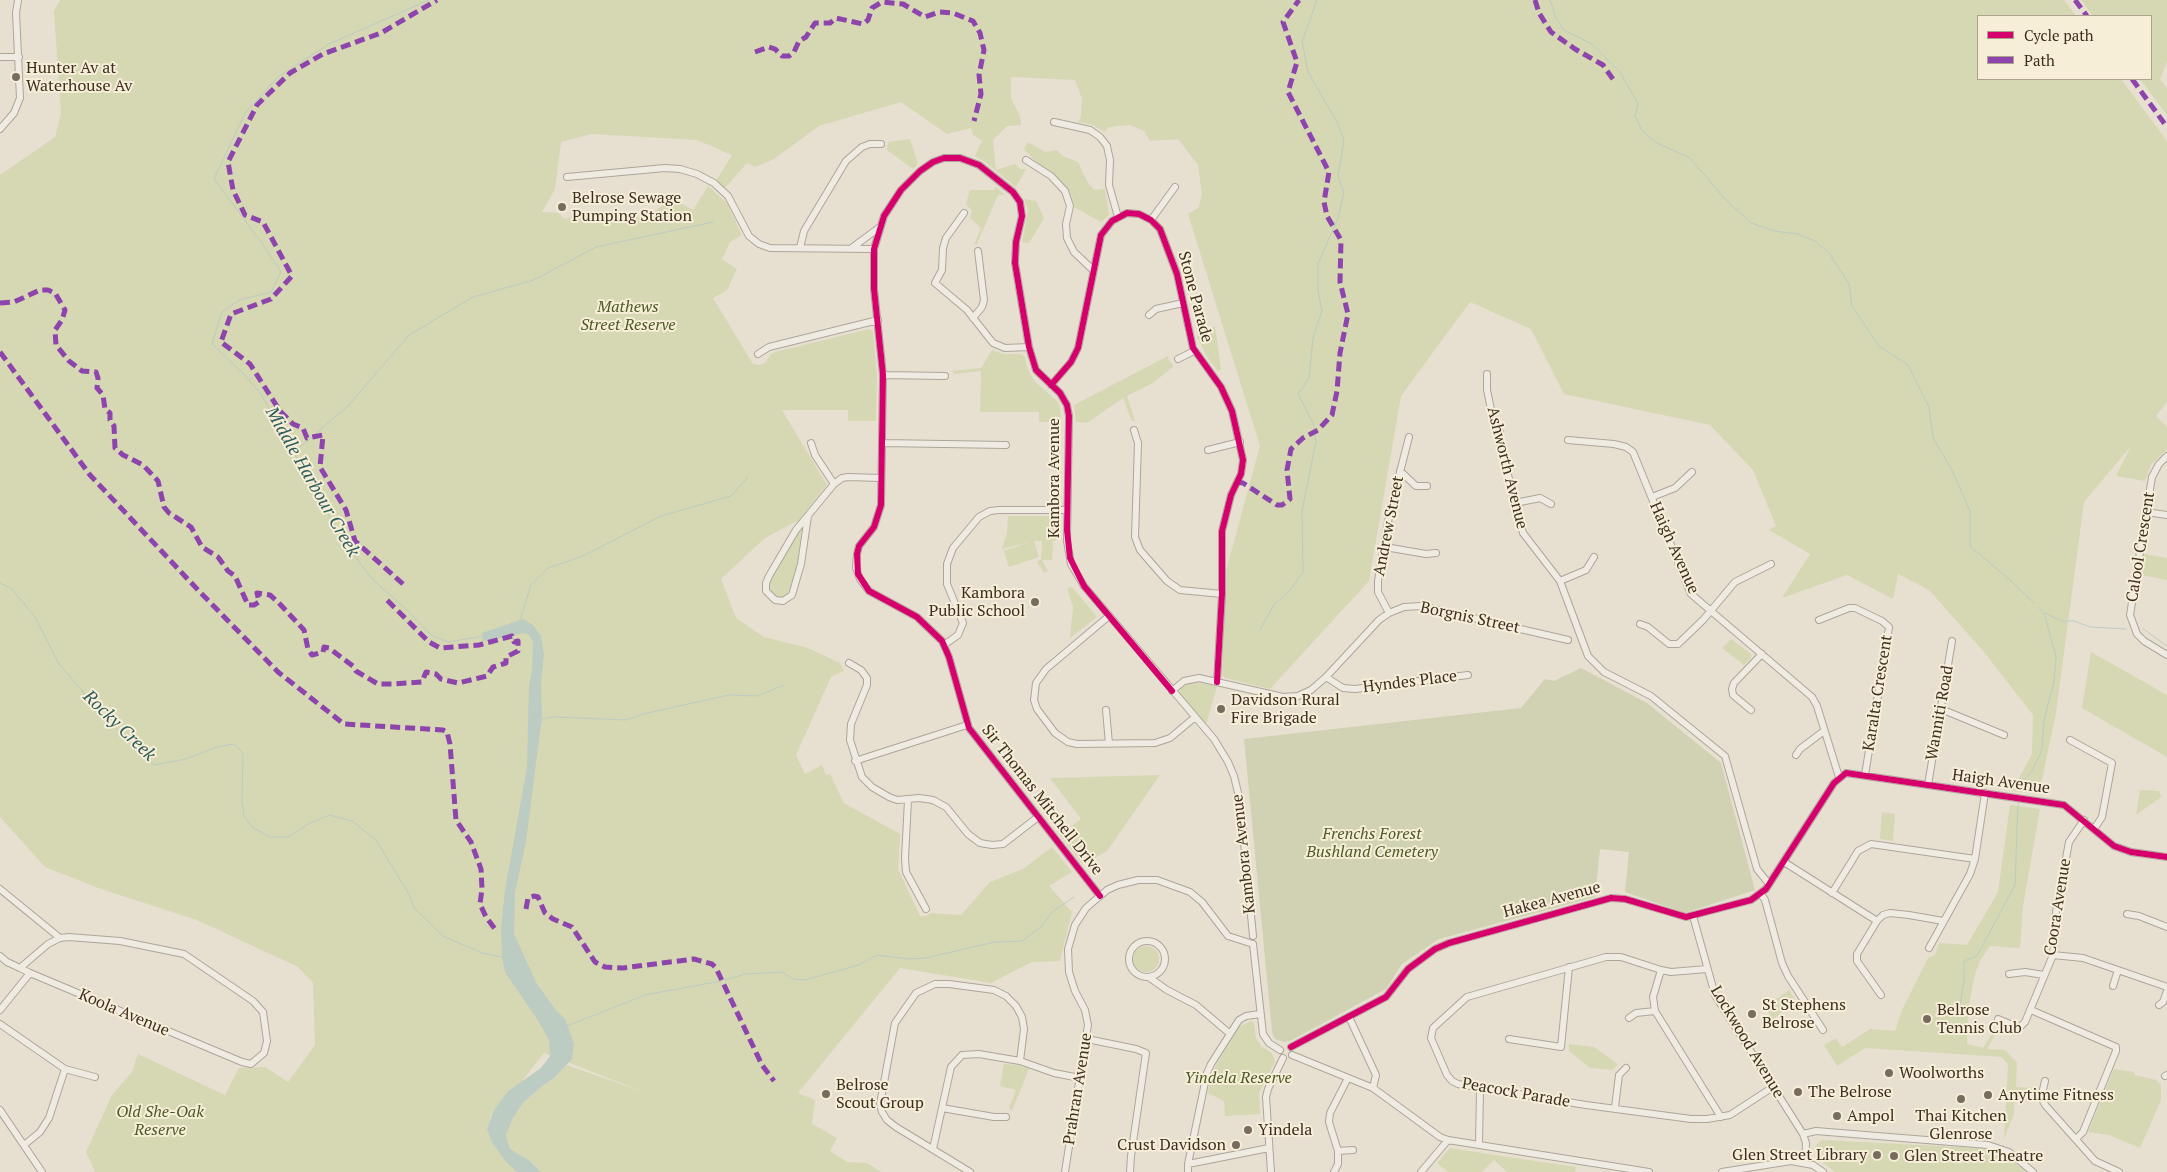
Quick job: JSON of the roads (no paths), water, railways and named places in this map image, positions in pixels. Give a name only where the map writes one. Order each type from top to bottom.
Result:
[{"type":"street","points":[[0,129],[9,120],[18,106],[21,89],[17,1]]},
{"type":"street","points":[[0,57],[19,57]]},
{"type":"street","points":[[1054,122],[1090,130],[1100,137],[1107,146],[1110,160],[1110,185],[1118,217]]},
{"type":"street","points":[[800,248],[804,231],[846,160],[862,147],[870,144],[881,144]]},
{"type":"street","name":"Sir Thomas Mitchell Drive","points":[[1051,385],[1036,370],[1029,347],[1015,263],[1022,210],[1020,202],[1013,192],[987,170],[971,162],[960,158],[944,158],[933,162],[920,171],[901,190],[884,216],[874,249],[874,289],[883,375],[881,505],[878,519],[870,533],[859,546],[856,568],[865,588],[875,596],[926,624],[944,645],[967,725],[1100,896]]},
{"type":"street","points":[[1026,160],[1051,176],[1065,191],[1070,206],[1066,224],[1066,238],[1074,252],[1093,270]]},
{"type":"street","points":[[567,177],[665,168],[680,169],[714,182],[728,196],[749,236],[759,244],[770,248],[853,247],[874,249]]},
{"type":"street","points":[[1051,385],[1071,362],[1078,348],[1101,235],[1112,221],[1128,213],[1139,214],[1151,220],[1175,187]]},
{"type":"street","points":[[964,213],[946,238],[943,248],[944,260],[942,270],[935,283],[967,310],[997,346],[1005,348],[1029,347]]},
{"type":"street","name":"Stone Parade","points":[[1151,220],[1160,229],[1167,246],[1176,274],[1194,351],[1221,387],[1232,411],[1243,460],[1241,474],[1231,495],[1222,532],[1222,594],[1217,682]]},
{"type":"street","points":[[853,247],[880,227]]},
{"type":"street","points":[[972,318],[982,307],[984,300],[978,252]]},
{"type":"street","points":[[1149,315],[1156,309],[1182,303]]},
{"type":"street","points":[[758,354],[769,346],[878,320]]},
{"type":"street","points":[[1178,359],[1194,351]]},
{"type":"street","name":"Ashworth Avenue","points":[[1487,374],[1494,424],[1500,432],[1499,440],[1523,533],[1560,581],[1588,656],[1594,665],[1604,672],[1651,696],[1725,756],[1756,869],[1762,878],[1770,884]]},
{"type":"street","points":[[883,375],[945,376]]},
{"type":"street","name":"Kambora Avenue","points":[[1051,385],[1064,398],[1069,416],[1067,541],[1071,564],[1084,586],[1222,750],[1238,787],[1251,941],[1260,1014],[1264,1038],[1268,1043],[1280,1050]]},
{"type":"street","points":[[1134,430],[1138,443],[1135,537],[1140,550],[1167,581],[1180,590],[1222,594]]},
{"type":"street","name":"Andrew Street","points":[[1389,613],[1378,592],[1378,581],[1390,511],[1409,437]]},
{"type":"street","name":"Haigh Avenue","points":[[1568,440],[1614,444],[1626,447],[1633,452],[1692,594],[1812,697],[1817,706],[1839,777],[1846,774],[1865,776],[2064,805],[2114,846],[2121,849],[2167,856]]},
{"type":"street","points":[[1208,450],[1240,442]]},
{"type":"street","points":[[811,443],[815,455],[834,484]]},
{"type":"street","points":[[882,443],[1006,445]]},
{"type":"street","name":"Calool Crescent","points":[[2167,456],[2159,464],[2152,478],[2130,615],[2137,634],[2144,641],[2167,656]]},
{"type":"street","points":[[1400,471],[1416,486],[1426,486]]},
{"type":"street","points":[[1652,497],[1676,488],[1692,472]]},
{"type":"street","points":[[808,516],[801,564],[792,596],[783,601],[775,600],[766,591],[766,583],[796,530],[834,484],[842,478],[848,477],[881,478]]},
{"type":"street","points":[[1515,503],[1540,498],[1551,504]]},
{"type":"street","points":[[944,645],[958,635],[963,623],[947,584],[947,564],[953,548],[979,518],[990,510],[1067,510]]},
{"type":"street","points":[[2146,512],[2167,515]]},
{"type":"street","points":[[1385,547],[1426,554],[1436,553]]},
{"type":"street","points":[[1560,581],[1586,570],[1594,557]]},
{"type":"street","points":[[1640,624],[1648,627],[1669,644],[1678,644],[1710,611],[1734,582],[1771,564]]},
{"type":"street","name":"Borgnis Street","points":[[1172,691],[1184,681],[1199,678],[1283,698],[1298,696],[1311,690],[1326,678],[1378,620],[1404,607],[1421,606],[1568,640]]},
{"type":"street","name":"Karalta Crescent","points":[[1819,620],[1849,608],[1856,608],[1882,621],[1889,627],[1865,776]]},
{"type":"street","points":[[1109,616],[1046,668],[1036,683],[1034,692],[1037,709],[1060,738],[1077,744],[1162,742],[1194,718]]},
{"type":"street","name":"Wanniti Road","points":[[1928,785],[1952,641]]},
{"type":"street","points":[[1751,710],[1733,695],[1732,689],[1734,683],[1762,654]]},
{"type":"street","points":[[849,663],[862,670],[866,678],[867,685],[851,724],[850,740],[855,761],[862,777],[872,787],[889,798],[933,800],[946,807],[968,834],[980,843],[1003,844],[1038,817]]},
{"type":"street","name":"Hyndes Place","points":[[1326,678],[1343,688],[1355,689],[1468,675]]},
{"type":"street","points":[[1941,709],[2004,735]]},
{"type":"street","points":[[1106,710],[1110,744]]},
{"type":"street","points":[[855,761],[967,725]]},
{"type":"street","points":[[1796,755],[1800,749],[1824,731]]},
{"type":"street","points":[[2070,740],[2112,763],[2102,817],[2094,828]]},
{"type":"street","name":"Hakea Avenue","points":[[1291,1047],[1386,997],[1408,969],[1435,950],[1449,943],[1613,898],[1625,899],[1678,916],[1693,916],[1751,900],[1762,894],[1770,884],[1839,777]]},
{"type":"street","points":[[1929,948],[1970,874],[1975,859],[1985,794]]},
{"type":"street","points":[[908,800],[906,872],[926,909]]},
{"type":"street","name":"Coora Avenue","points":[[1998,1019],[2012,1026],[2020,1027],[2031,1010],[2053,954],[2057,903],[2069,842],[2084,820]]},
{"type":"street","points":[[1832,893],[1858,851],[1871,844],[1975,859]]},
{"type":"street","points":[[1784,862],[1877,920]]},
{"type":"street","name":"Prahran Avenue","points":[[1064,1172],[1087,1039],[1088,1020],[1069,972],[1068,950],[1072,935],[1081,916],[1100,896],[1118,885],[1138,880],[1157,880],[1186,890],[1202,902],[1228,936],[1237,940],[1251,941]]},
{"type":"street","points":[[0,889],[60,938],[37,952],[20,968]]},
{"type":"street","points":[[1762,894],[1782,963],[1788,976],[1823,1030]]},
{"type":"street","points":[[1881,995],[1857,961],[1857,954],[1877,920],[1883,915],[1890,913],[1943,921]]},
{"type":"street","points":[[2127,914],[2139,916],[2167,927]]},
{"type":"street","name":"Lockwood Avenue","points":[[1693,916],[1715,995],[1803,1134],[1806,1142],[1805,1163]]},
{"type":"street","name":"Koola Avenue","points":[[0,956],[30,973],[192,1042],[251,1064],[264,1053],[267,1040],[263,1012],[252,1001],[184,954],[120,941],[78,937],[60,938]]},
{"type":"street","points":[[1150,978],[1164,968],[1165,956],[1160,946],[1154,942],[1143,942],[1133,948],[1130,953],[1130,966],[1138,975],[1150,978],[1167,990],[1196,1005],[1229,1033]]},
{"type":"street","points":[[2053,954],[2083,958],[2167,989],[2163,1002],[2159,1005]]},
{"type":"street","name":"Peacock Parade","points":[[1707,968],[1692,971],[1660,970],[1621,957],[1606,957],[1467,997],[1433,1028],[1431,1038],[1447,1075],[1458,1084],[1586,1105],[1691,1119],[1720,1117],[1730,1115],[1739,1110],[1773,1087]]},
{"type":"street","points":[[1508,1039],[1561,1047],[1569,967]]},
{"type":"street","points":[[1660,970],[1653,996],[1655,1011],[1720,1117]]},
{"type":"street","points":[[2113,986],[2118,970]]},
{"type":"street","points":[[2009,974],[2025,972],[2044,976]]},
{"type":"street","points":[[0,1010],[30,973]]},
{"type":"street","points":[[970,1172],[887,1120],[882,1112],[880,1104],[895,1023],[916,993],[935,984],[994,990],[1006,996],[1016,1006],[1024,1029],[1020,1061]]},
{"type":"street","points":[[2031,1010],[2116,1047],[2083,1132],[2076,1139]]},
{"type":"street","points":[[1629,1018],[1636,1013],[1655,1011]]},
{"type":"street","points":[[1188,1172],[1188,1164],[1207,1073],[1229,1033],[1239,1020],[1246,1016],[1260,1014]]},
{"type":"street","points":[[1349,1017],[1376,1075],[1373,1088]]},
{"type":"street","points":[[0,1024],[65,1069],[95,1077]]},
{"type":"street","points":[[1087,1039],[1136,1049],[1146,1053],[1130,1172]]},
{"type":"street","points":[[1284,1058],[1280,1050],[1284,1046],[1291,1047],[1292,1055]]},
{"type":"street","points":[[933,1149],[950,1067],[962,1055],[979,1054],[1020,1061],[1054,1073],[1080,1078]]},
{"type":"street","points":[[1284,1058],[1292,1055]]},
{"type":"street","points":[[1292,1055],[1373,1088],[1440,1137],[1448,1140],[1626,1170],[1649,1172]]},
{"type":"street","points":[[1272,1172],[1266,1098],[1268,1089],[1284,1058]]},
{"type":"street","points":[[1615,1108],[1619,1075],[1626,1068]]},
{"type":"street","points":[[24,1145],[40,1132],[49,1118],[65,1069]]},
{"type":"street","points":[[1334,1172],[1338,1164],[1338,1151],[1329,1122],[1330,1112],[1348,1078]]},
{"type":"street","points":[[2045,1082],[2041,1098],[2095,1161],[2119,1172]]},
{"type":"street","points":[[1478,1145],[1480,1088]]},
{"type":"street","points":[[942,1108],[994,1118],[1006,1117]]},
{"type":"street","points":[[0,1110],[42,1172]]},
{"type":"street","points":[[1803,1134],[1816,1131],[1988,1145],[2009,1152],[2033,1172]]},
{"type":"street","points":[[1421,1172],[1448,1140]]},
{"type":"street","points":[[1188,1164],[1269,1148]]},
{"type":"street","points":[[1338,1151],[1353,1150]]},
{"type":"street","points":[[1722,1172],[1791,1161],[1805,1163],[1823,1172]]},
{"type":"waterway","name":"Middle Harbour Creek","points":[[429,0],[329,44],[278,77],[245,113],[214,179],[281,272],[271,292],[239,300],[222,312],[212,344],[244,374],[261,394],[342,539],[372,579],[409,612],[431,635],[448,642],[484,636]]},
{"type":"waterway","points":[[1260,630],[1273,606],[1291,589],[1303,572],[1302,511],[1316,441],[1313,423],[1298,394],[1309,378],[1313,338],[1322,311],[1318,290],[1318,264],[1338,218],[1344,193],[1338,176],[1344,140],[1337,122],[1308,72],[1302,42],[1317,0]]},
{"type":"waterway","points":[[1550,0],[1556,18],[1564,30],[1592,44],[1620,72],[1638,104],[1635,116],[1643,132],[1657,143],[1690,158],[1725,199],[1751,223],[1774,231],[1798,234],[1815,241],[1830,254],[1849,284],[1852,306],[1879,346],[1908,365],[1929,407],[1933,438],[1952,470],[1970,511],[1970,546],[2034,603]]},
{"type":"waterway","points":[[294,452],[348,406],[409,335],[473,297],[534,280],[596,247],[713,222]]},
{"type":"waterway","points":[[520,620],[531,585],[548,568],[583,556],[661,516],[731,496],[748,477]]},
{"type":"waterway","name":"Rocky Creek","points":[[0,583],[12,589],[35,617],[59,664],[103,715],[154,765],[186,759],[217,747],[234,744],[243,753],[242,800],[244,816],[252,827],[270,837],[288,837],[310,823],[330,815],[352,821],[376,840],[409,894],[414,908],[443,936],[482,953],[502,957]]},
{"type":"waterway","points":[[2020,791],[2021,784],[2032,771],[2042,750],[2044,720],[2054,682],[2056,657],[2044,613],[2039,608]]},
{"type":"waterway","points":[[2045,613],[2061,621],[2074,621],[2090,627],[2126,629]]},
{"type":"waterway","points":[[2142,628],[2167,646]]},
{"type":"waterway","points":[[541,721],[546,718],[556,717],[626,720],[643,714],[729,695],[757,696],[784,685]]},
{"type":"waterway","points":[[1958,1019],[1964,980],[1964,961],[1977,956],[2015,885],[2018,803]]},
{"type":"waterway","points":[[725,980],[745,974],[782,972],[793,979],[805,980],[859,965],[877,955],[909,959],[925,958],[995,942],[1022,941],[1042,926],[1052,912],[1074,897]]},
{"type":"waterway","points":[[567,1026],[645,995],[721,981]]},
{"type":"place","name":"Hunter Av at Waterhouse Av","points":[[16,77]]},
{"type":"place","name":"Belrose Sewage Pumping Station","points":[[562,207]]},
{"type":"place","name":"Kambora Public School","points":[[1035,602]]},
{"type":"place","name":"Davidson Rural Fire Brigade","points":[[1221,709]]},
{"type":"place","name":"St Stephens Belrose","points":[[1752,1014]]},
{"type":"place","name":"Belrose Tennis Club","points":[[1927,1019]]},
{"type":"place","name":"Woolworths","points":[[1889,1073]]},
{"type":"place","name":"The Belrose","points":[[1798,1092]]},
{"type":"place","name":"Belrose Scout Group","points":[[826,1094]]},
{"type":"place","name":"Anytime Fitness","points":[[1988,1095]]},
{"type":"place","name":"Thai Kitchen Glenrose","points":[[1961,1099]]},
{"type":"place","name":"Ampol","points":[[1837,1116]]},
{"type":"place","name":"Yindela","points":[[1248,1130]]},
{"type":"place","name":"Crust Davidson","points":[[1236,1145]]},
{"type":"place","name":"Glen Street Library","points":[[1877,1155]]},
{"type":"place","name":"Glen Street Theatre","points":[[1894,1156]]},
{"type":"park label","name":"Mathews Street Reserve","points":[[628,316]]},
{"type":"park label","name":"Frenchs Forest Bushland Cemetery","points":[[1372,843]]},
{"type":"park label","name":"Yindela Reserve","points":[[1238,1078]]},
{"type":"park label","name":"Old She-Oak Reserve","points":[[160,1121]]}]
